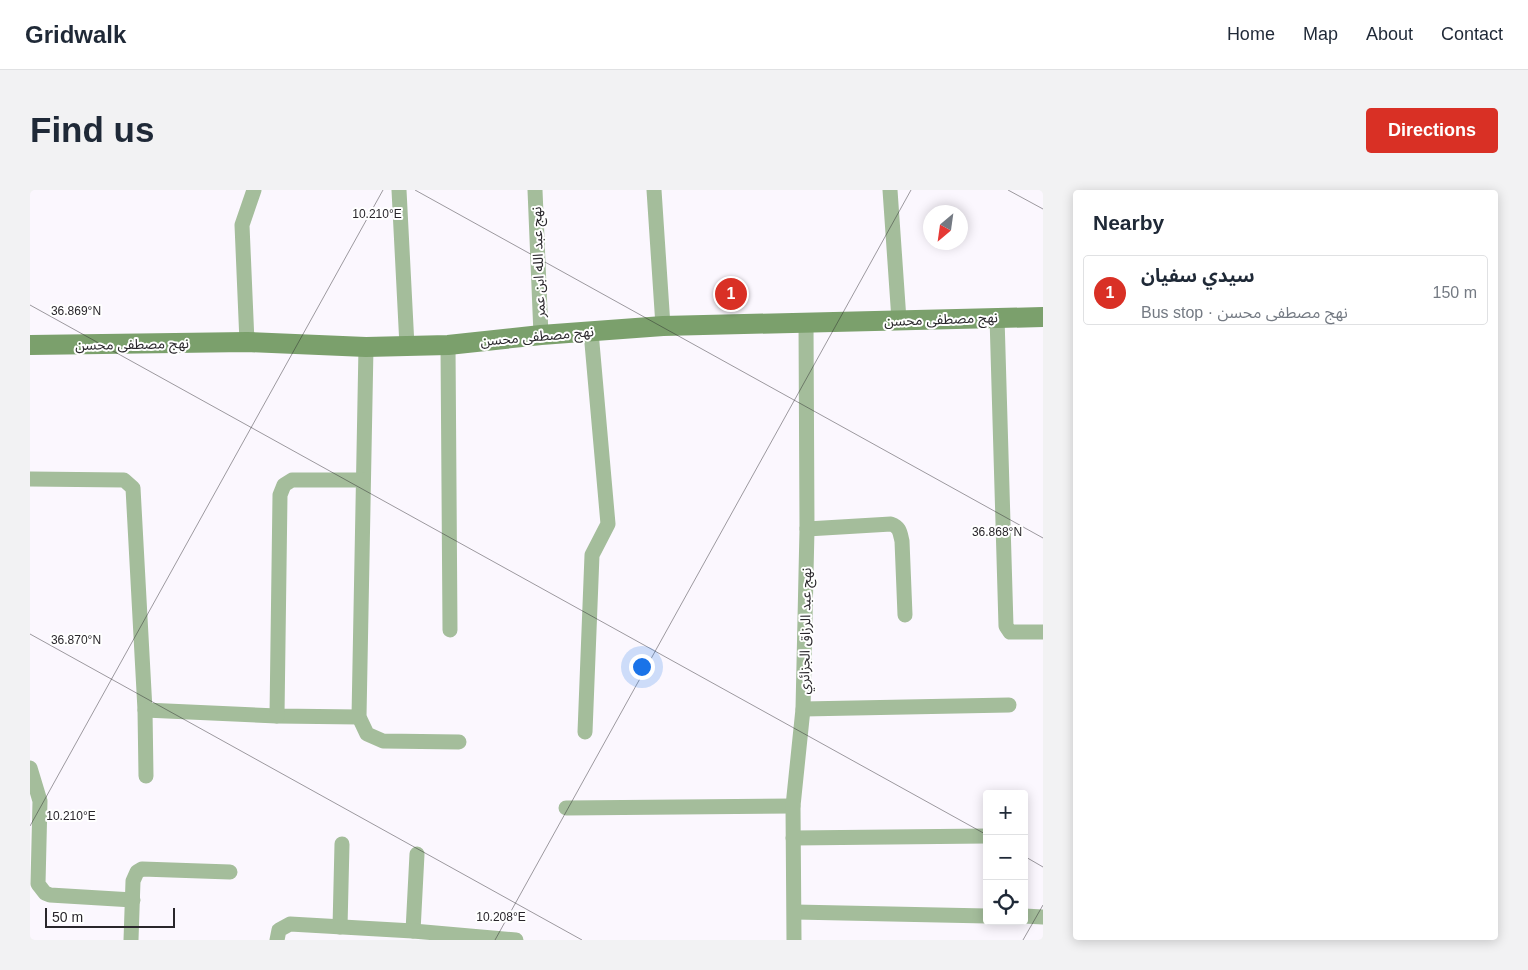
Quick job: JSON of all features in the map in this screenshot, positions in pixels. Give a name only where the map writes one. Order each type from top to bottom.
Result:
[{"type":"main road","name":"نهج مصطفى محسن","points":[[30,346],[247,342],[366,347],[448,345],[541,335],[663,326],[1043,317]]},
{"type":"street","points":[[247,342],[242,225],[254,190]]},
{"type":"street","points":[[399,190],[407,346]]},
{"type":"street","name":"نهج عبد الله ابن عمر","points":[[535,190],[541,335]]},
{"type":"street","points":[[654,190],[663,326]]},
{"type":"street","points":[[890,190],[899,320]]},
{"type":"street","points":[[997,317],[1006,626],[1010,632],[1043,632]]},
{"type":"street","name":"نهج عبد الرزاق الجزائري","points":[[794,940],[793,806],[803,709],[807,529],[806,322]]},
{"type":"street","points":[[585,732],[592,555],[608,524],[591,332]]},
{"type":"street","points":[[448,345],[450,630]]},
{"type":"street","points":[[366,347],[359,717],[367,734],[383,741],[458,742]]},
{"type":"street","points":[[30,479],[124,480],[133,488],[145,710],[146,776]]},
{"type":"street","points":[[277,716],[280,495],[284,485],[292,480],[362,480]]},
{"type":"street","points":[[807,529],[891,524],[896,526],[900,530],[902,541],[905,615]]},
{"type":"street","points":[[803,709],[1009,705]]},
{"type":"street","points":[[145,710],[277,716],[359,717]]},
{"type":"street","points":[[30,768],[40,801],[38,884],[35,889],[50,895],[133,900]]},
{"type":"street","points":[[566,808],[793,806]]},
{"type":"street","points":[[793,838],[983,836]]},
{"type":"street","points":[[340,927],[342,844]]},
{"type":"street","points":[[403,934],[417,854]]},
{"type":"street","points":[[131,940],[134,876],[142,869],[230,872]]},
{"type":"street","points":[[795,912],[983,916]]},
{"type":"street","points":[[1028,916],[1043,917]]},
{"type":"street","points":[[276,940],[279,930],[290,924],[403,934],[516,940]]},
{"type":"place","name":"سيدي سفيان","points":[[731,294]]}]
